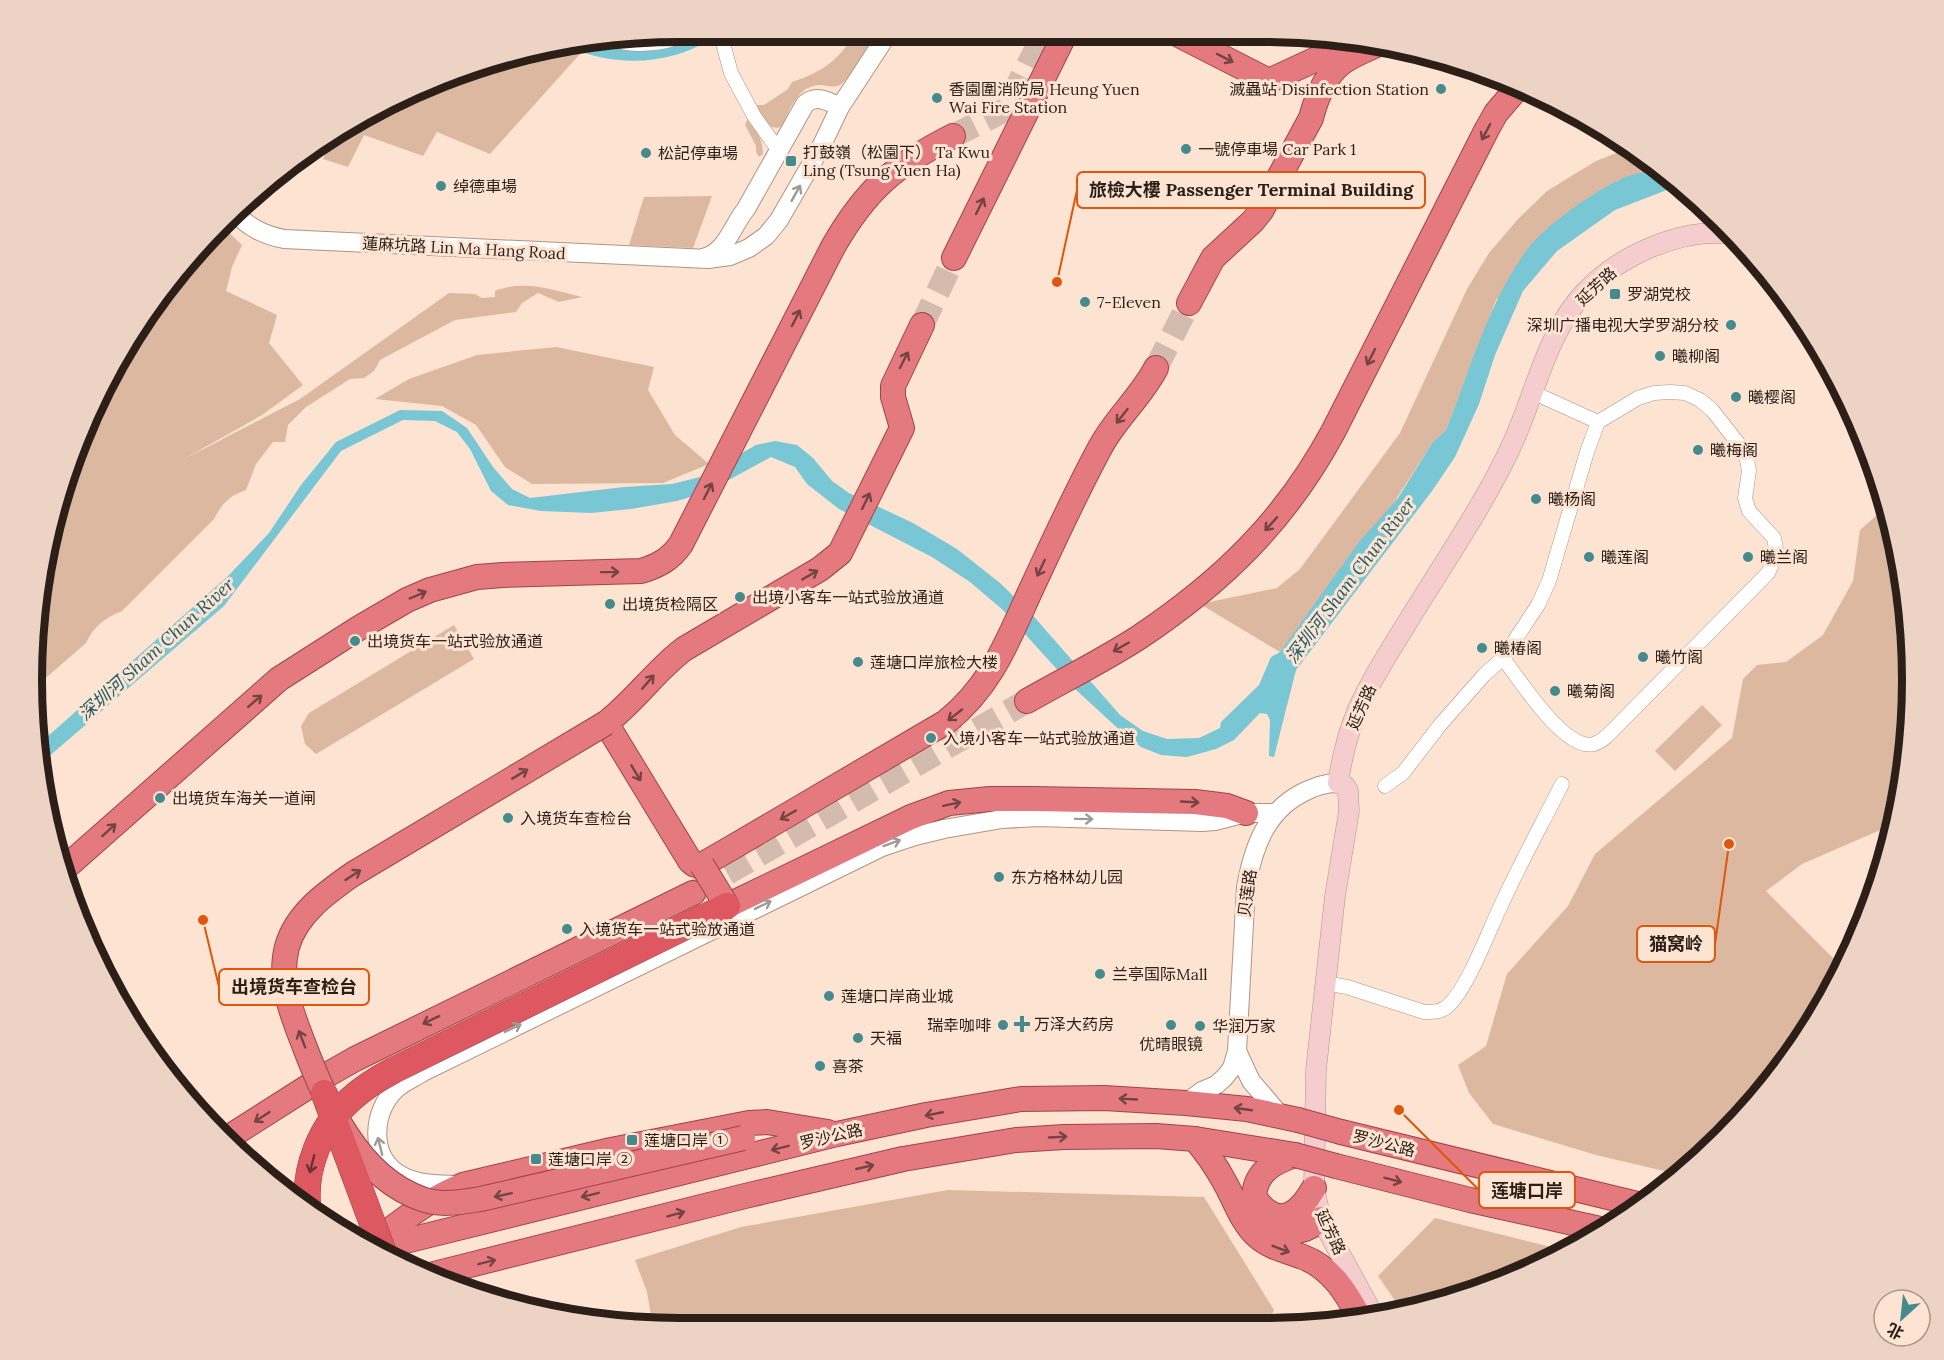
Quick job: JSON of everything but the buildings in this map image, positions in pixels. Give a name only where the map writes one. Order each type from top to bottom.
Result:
[{"type":"highway","points":[[954,258],[1061,42]]},
{"type":"highway","points":[[1193,42],[1269,81],[1342,47]]},
{"type":"highway","points":[[1189,303],[1213,258],[1261,211],[1311,118],[1315,103],[1334,69],[1366,50]]},
{"type":"highway","points":[[1027,701],[1136,639],[1177,611],[1236,562],[1280,514],[1317,461],[1491,121],[1513,93]]},
{"type":"highway","points":[[70,864],[279,679],[407,600],[430,590],[477,577],[641,571],[668,559],[681,544],[854,211],[880,183],[904,164],[947,139]]},
{"type":"highway","points":[[380,1243],[290,1007],[284,966],[287,947],[295,928],[308,910],[352,874],[606,723],[628,704],[663,666],[684,649],[820,569],[840,553],[901,431],[902,425],[893,397],[893,386],[922,325]]},
{"type":"highway","points":[[606,723],[690,861],[695,865],[702,865],[937,727],[963,708],[993,670],[1066,515],[1106,437],[1145,387],[1156,368]]},
{"type":"highway","points":[[308,1197],[310,1168],[324,1134],[340,1109],[376,1080],[911,817],[949,803],[990,799],[1195,802],[1227,806],[1246,813]]},
{"type":"highway","points":[[702,865],[727,906]]},
{"type":"highway","points":[[233,1135],[364,1054],[693,893]]},
{"type":"highway","points":[[324,1093],[354,1145],[379,1173],[408,1193],[423,1200],[440,1203],[457,1203],[508,1194],[796,1126]]},
{"type":"highway","name":"罗沙公路","points":[[386,1246],[837,1134],[1021,1099],[1104,1098],[1247,1109],[1629,1202]]},
{"type":"highway","points":[[375,1240],[422,1205],[463,1185],[611,1150],[749,1123],[766,1122],[837,1134]]},
{"type":"highway","points":[[443,1272],[903,1159],[1016,1140],[1156,1136],[1195,1139],[1295,1155]]},
{"type":"highway","points":[[1195,1139],[1224,1157],[1235,1171],[1257,1213],[1272,1227],[1292,1232],[1311,1227],[1321,1219]]},
{"type":"highway","points":[[1195,1139],[1213,1163],[1244,1218],[1257,1236],[1266,1243],[1316,1262],[1326,1269],[1344,1291],[1356,1311]]},
{"type":"highway","points":[[1295,1155],[1278,1161],[1264,1170],[1258,1178],[1254,1196],[1259,1205],[1277,1216],[1291,1214],[1300,1208],[1314,1188]]},
{"type":"highway","name":"罗沙公路","points":[[1295,1155],[1470,1200],[1592,1227]]},
{"type":"main road","name":"延芳路","points":[[1370,1309],[1321,1219],[1314,1188],[1316,1070],[1335,896],[1349,811],[1348,791],[1338,783],[1343,753],[1358,709],[1374,678],[1501,467],[1517,434],[1553,339],[1567,315],[1585,292],[1608,271],[1631,257],[1666,241],[1690,236],[1720,235]]},
{"type":"street","points":[[628,44],[660,42]]},
{"type":"street","points":[[723,42],[732,73],[744,99],[779,150]]},
{"type":"street","name":"蓮麻坑路 Lin Ma Hang Road","points":[[240,218],[261,233],[284,239],[700,258],[722,258],[735,255],[766,236],[784,213],[821,147],[840,107],[882,42]]},
{"type":"street","points":[[700,258],[711,256],[719,251],[746,209],[801,109],[808,101],[822,99],[840,107]]},
{"type":"street","points":[[746,209],[746,220],[749,227],[760,235],[766,236]]},
{"type":"street","points":[[1533,392],[1598,423]]},
{"type":"street","points":[[1385,786],[1403,773],[1440,725],[1484,675],[1503,658],[1538,605],[1549,581],[1587,452],[1598,423],[1638,398],[1654,393],[1684,393],[1700,400],[1712,410],[1741,447],[1747,460],[1749,471],[1745,498],[1749,511],[1774,538],[1776,549],[1774,560],[1767,573],[1602,741],[1592,745],[1580,743],[1567,736],[1549,718],[1503,658]]},
{"type":"street","name":"贝莲路","points":[[1186,1103],[1224,1078],[1232,1068],[1237,1051],[1246,887],[1263,830],[1275,813],[1293,798],[1315,787],[1338,783]]},
{"type":"street","points":[[1325,984],[1347,987],[1424,1012],[1437,1012],[1448,1006],[1459,993],[1469,975],[1505,895],[1562,784]]},
{"type":"street","points":[[463,1185],[431,1184],[409,1179],[397,1173],[383,1158],[378,1142],[378,1120],[384,1104],[396,1088],[423,1072],[882,847],[944,829],[1002,819],[1202,822],[1246,813],[1275,813]]},
{"type":"street","name":"贝莲路","points":[[1237,1051],[1251,1082],[1289,1118]]},
{"type":"shaded area","points":[[849,42],[870,42],[844,82],[835,86],[821,85],[806,89],[796,98],[782,126],[777,128],[767,126],[753,105],[764,105],[788,89],[792,82],[829,64]]},
{"type":"shaded area","points":[[573,51],[580,54],[490,154],[437,132],[423,156],[364,135],[348,167],[323,159],[328,149],[361,127],[436,91],[515,64]]},
{"type":"shaded area","points":[[748,118],[762,144],[763,154],[759,157],[745,125]]},
{"type":"shaded area","points":[[1620,152],[1648,172],[1618,180],[1496,300],[1446,430],[1432,443],[1393,504],[1280,652],[1200,604],[1277,588],[1300,569],[1400,433],[1467,289],[1489,253],[1518,219],[1547,191],[1596,161]]},
{"type":"shaded area","points":[[712,196],[693,248],[629,245],[644,197]]},
{"type":"shaded area","points":[[227,231],[242,245],[232,267],[226,291],[277,315],[269,343],[303,385],[262,415],[184,459],[300,399],[449,293],[475,294],[482,298],[495,297],[495,291],[528,286],[582,297],[559,302],[538,293],[522,303],[516,312],[455,320],[380,360],[374,371],[364,378],[350,379],[306,407],[288,425],[285,442],[273,442],[256,464],[246,490],[227,501],[214,519],[122,611],[101,623],[86,643],[42,681],[47,597],[54,556],[76,475],[108,398],[127,361],[174,292],[200,259]]},
{"type":"shaded area","points":[[556,347],[654,367],[648,390],[675,435],[709,464],[663,483],[532,484],[505,467],[476,425],[442,406],[375,399],[409,379],[477,355]]},
{"type":"shaded area","points":[[1879,513],[1890,556],[1901,638],[1901,722],[1897,763],[1884,828],[1802,864],[1766,891],[1836,961],[1817,999],[1770,1068],[1744,1101],[1685,1160],[1669,1172],[1596,1155],[1493,1124],[1469,1093],[1458,1065],[1486,1046],[1507,974],[1568,906],[1595,854],[1732,738],[1743,679],[1757,665],[1786,662],[1823,635],[1853,581],[1860,530]]},
{"type":"shaded area","points":[[454,625],[474,659],[316,754],[305,744],[301,726],[309,713]]},
{"type":"shaded area","points":[[1702,705],[1722,725],[1675,771],[1655,751]]},
{"type":"shaded area","points":[[948,1190],[1204,1197],[1274,1310],[1270,1318],[1264,1318],[651,1317],[647,1292],[635,1260],[741,1227]]},
{"type":"shaded area","points":[[1435,1218],[1554,1248],[1469,1284],[1397,1304],[1378,1276]]},
{"type":"water","points":[[680,42],[708,42],[679,54],[635,61],[607,59],[578,50],[605,46],[646,51]]},
{"type":"water","name":"深圳河 Sham Chun River","points":[[1648,171],[1671,189],[1615,210],[1557,251],[1523,291],[1495,355],[1479,404],[1455,457],[1432,491],[1296,670],[1274,757],[1269,756],[1270,720],[1267,714],[1260,713],[1234,740],[1216,749],[1187,757],[1161,755],[1141,747],[1074,688],[1003,610],[970,582],[932,557],[839,509],[807,484],[795,467],[771,457],[707,492],[677,501],[591,513],[541,511],[508,505],[491,491],[470,449],[457,432],[435,421],[403,420],[341,451],[224,606],[47,758],[45,739],[229,575],[269,533],[301,485],[336,442],[400,410],[442,411],[467,428],[493,467],[512,489],[530,498],[672,484],[700,477],[756,445],[775,441],[797,445],[813,458],[832,481],[849,493],[913,523],[957,549],[1000,583],[1029,611],[1120,715],[1143,731],[1167,739],[1199,738],[1220,728],[1221,722],[1259,685],[1271,657],[1280,652],[1359,542],[1398,498],[1432,443],[1446,430],[1489,317],[1524,254],[1542,233],[1566,213],[1605,187]]},
{"type":"tunnel","points":[[953,136],[1005,110],[1040,42]]},
{"type":"tunnel","points":[[922,325],[954,258]]},
{"type":"tunnel","points":[[1156,368],[1189,303]]},
{"type":"tunnel","points":[[696,891],[1027,701]]},
{"type":"place","name":"滅蟲站 Disinfection Station","points":[[1441,89]]},
{"type":"place","name":"香園圍消防局 Heung Yuen Wai Fire Station","points":[[937,98]]},
{"type":"place","name":"一號停車場 Car Park 1","points":[[1186,149]]},
{"type":"place","name":"松記停車場","points":[[646,153]]},
{"type":"place","name":"打鼓嶺（松園下） Ta Kwu Ling (Tsung Yuen Ha)","points":[[791,161]]},
{"type":"place","name":"绰德車場","points":[[441,186]]},
{"type":"place","name":"旅檢大樓 Passenger Terminal Building","points":[[1057,282]]},
{"type":"place","name":"罗湖党校","points":[[1615,294]]},
{"type":"place","name":"7-Eleven","points":[[1085,302]]},
{"type":"place","name":"深圳广播电视大学罗湖分校","points":[[1731,325]]},
{"type":"place","name":"曦柳阁","points":[[1660,356]]},
{"type":"place","name":"曦樱阁","points":[[1736,397]]},
{"type":"place","name":"曦梅阁","points":[[1698,450]]},
{"type":"place","name":"曦杨阁","points":[[1536,499]]},
{"type":"place","name":"曦莲阁","points":[[1589,557]]},
{"type":"place","name":"曦兰阁","points":[[1748,557]]},
{"type":"place","name":"出境小客车一站式验放通道","points":[[740,597]]},
{"type":"place","name":"出境货检隔区","points":[[610,604]]},
{"type":"place","name":"出境货车一站式验放通道","points":[[355,641]]},
{"type":"place","name":"曦椿阁","points":[[1482,648]]},
{"type":"place","name":"曦竹阁","points":[[1643,657]]},
{"type":"place","name":"莲塘口岸旅检大楼","points":[[858,662]]},
{"type":"place","name":"曦菊阁","points":[[1555,691]]},
{"type":"place","name":"入境小客车一站式验放通道","points":[[931,738]]},
{"type":"place","name":"出境货车海关一道闸","points":[[160,798]]},
{"type":"place","name":"入境货车查检台","points":[[508,818]]},
{"type":"place","name":"猫窝岭","points":[[1729,844]]},
{"type":"place","name":"东方格林幼儿园","points":[[999,877]]},
{"type":"place","name":"出境货车查检台","points":[[203,920]]},
{"type":"place","name":"入境货车一站式验放通道","points":[[567,929]]},
{"type":"place","name":"兰亭国际Mall","points":[[1100,974]]},
{"type":"place","name":"莲塘口岸商业城","points":[[829,996]]},
{"type":"place","name":"万泽大药房","points":[[1022,1024]]},
{"type":"place","name":"瑞幸咖啡","points":[[1003,1025]]},
{"type":"place","name":"优晴眼镜","points":[[1171,1025]]},
{"type":"place","name":"华润万家","points":[[1200,1026]]},
{"type":"place","name":"天福","points":[[858,1038]]},
{"type":"place","name":"喜茶","points":[[820,1066]]},
{"type":"place","name":"莲塘口岸","points":[[1399,1110]]},
{"type":"place","name":"莲塘口岸 ①","points":[[632,1140]]},
{"type":"place","name":"莲塘口岸 ②","points":[[536,1159]]}]
